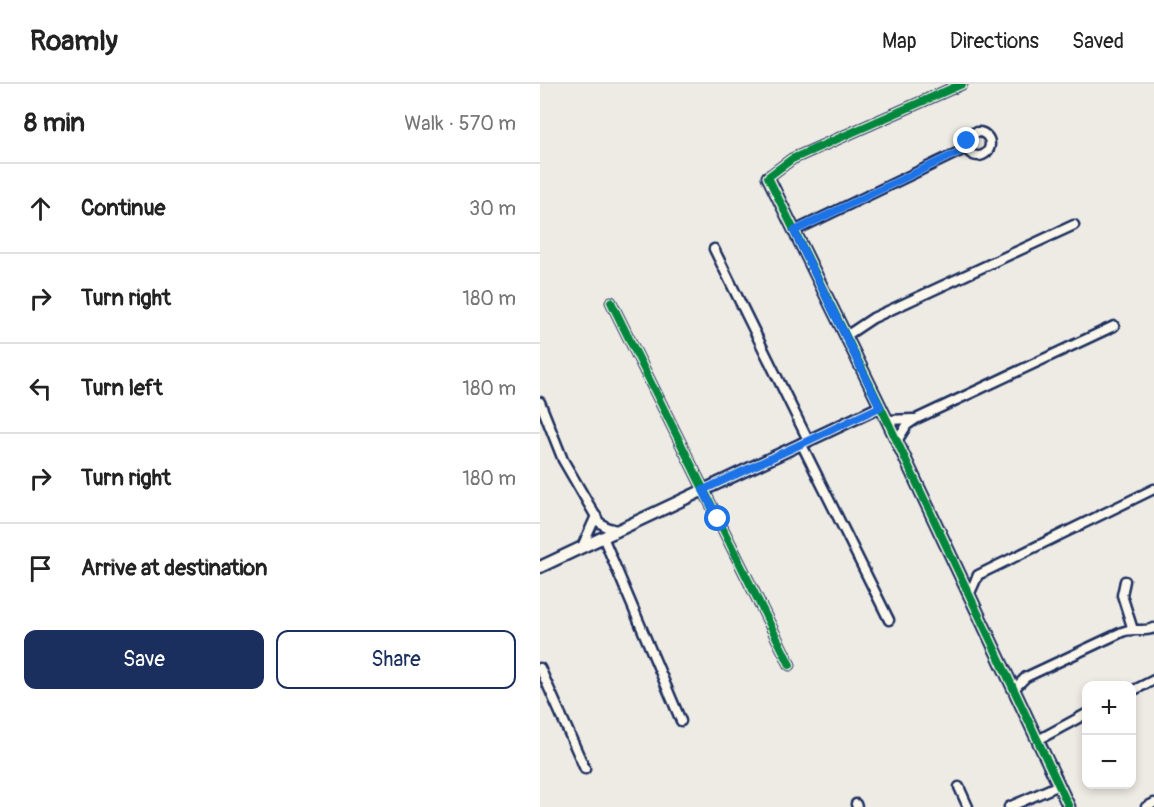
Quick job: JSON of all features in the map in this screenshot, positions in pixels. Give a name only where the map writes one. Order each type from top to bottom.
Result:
[{"type":"street","points":[[962,84],[792,159],[768,177],[887,420],[1069,807]]},
{"type":"street","points":[[794,231],[967,148]]},
{"type":"street","points":[[846,336],[873,318],[1074,225]]},
{"type":"street","points":[[714,249],[889,620]]},
{"type":"street","points":[[611,302],[790,665]]},
{"type":"street","points":[[897,441],[907,425],[916,419],[1114,326]]},
{"type":"street","points":[[540,402],[563,460],[599,522],[617,530]]},
{"type":"street","points":[[540,567],[880,407]]},
{"type":"street","points":[[887,420],[916,419]]},
{"type":"street","points":[[958,572],[978,575],[1154,489]]},
{"type":"street","points":[[582,547],[596,516]]},
{"type":"street","points":[[603,537],[681,722]]},
{"type":"street","points":[[969,595],[978,575]]},
{"type":"street","points":[[1125,581],[1122,595],[1133,630]]},
{"type":"street","points":[[1014,689],[1026,677],[1122,632],[1146,631],[1154,628]]},
{"type":"street","points":[[540,668],[585,769]]},
{"type":"street","points":[[1008,676],[1026,677]]},
{"type":"street","points":[[1136,689],[1154,680]]},
{"type":"street","points":[[1038,740],[1082,716]]},
{"type":"street","points":[[1009,807],[1059,785]]},
{"type":"street","points":[[958,787],[968,807]]},
{"type":"street","points":[[1146,807],[1154,803]]},
{"type":"cycle path","points":[[962,84],[792,159],[768,177],[887,420],[1069,807]]},
{"type":"cycle path","points":[[611,302],[790,665]]},
{"type":"route","points":[[718,519],[703,490],[880,407],[794,231],[967,148],[967,141]]}]
